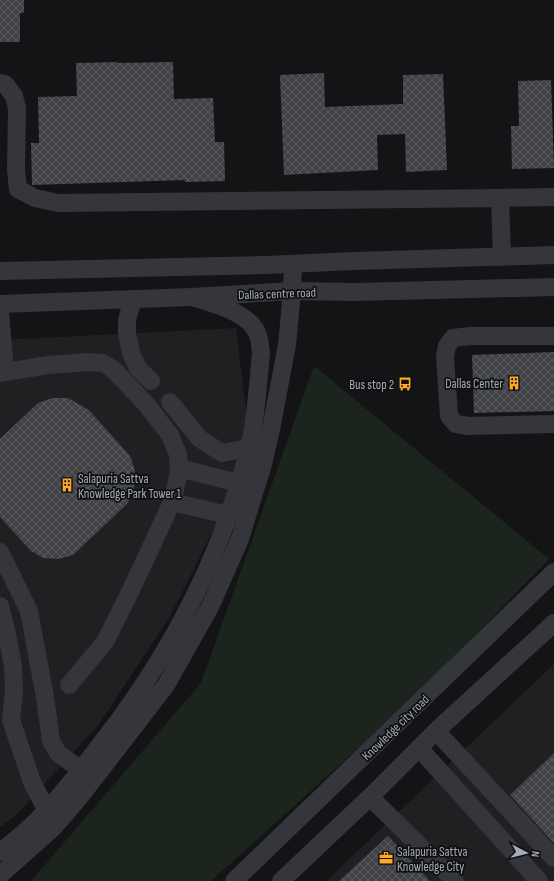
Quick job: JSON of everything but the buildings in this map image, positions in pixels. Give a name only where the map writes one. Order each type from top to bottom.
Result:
[{"type":"street","points":[[0,83],[5,84],[14,96],[17,108],[16,170],[18,189],[35,198],[58,203],[554,197]]},
{"type":"street","points":[[500,198],[502,257]]},
{"type":"street","points":[[0,271],[293,264],[554,255]]},
{"type":"street","points":[[0,875],[54,827],[87,788],[166,685],[210,606],[240,538],[263,464],[272,429],[287,345],[293,264]]},
{"type":"street","name":"Dallas centre road","points":[[0,304],[292,292],[356,292],[554,287]]},
{"type":"street","points":[[0,852],[46,811],[124,716],[165,650],[194,597],[216,549],[228,515],[249,448],[261,353],[260,341],[255,329],[247,319],[218,305],[192,297]]},
{"type":"street","points":[[133,299],[127,320],[127,333],[131,353],[138,368],[151,381]]},
{"type":"street","points":[[0,311],[2,373],[48,365],[87,362],[103,363],[114,370],[146,404],[170,435],[178,454],[179,468],[172,502],[117,608],[105,642],[69,685]]},
{"type":"street","points":[[554,336],[470,336],[453,338],[446,346],[445,356],[449,416],[456,424],[468,426],[554,424]]},
{"type":"street","points":[[170,402],[200,439],[222,453],[249,448]]},
{"type":"street","points":[[179,468],[238,483]]},
{"type":"street","points":[[172,502],[228,515]]},
{"type":"street","points":[[0,552],[29,612],[46,697],[51,741],[58,753],[81,770]]},
{"type":"street","name":"Knowledge city road","points":[[234,881],[554,572]]},
{"type":"street","points":[[0,606],[13,666],[14,691],[11,720],[32,782],[46,811]]},
{"type":"street","points":[[281,881],[370,797],[436,731],[554,623]]},
{"type":"street","points":[[436,731],[554,858]]},
{"type":"street","points":[[419,748],[539,881]]},
{"type":"street","points":[[370,797],[455,881]]},
{"type":"shaded area","points":[[236,328],[248,428],[223,511],[169,618],[99,724],[15,816],[0,827],[0,340]]},
{"type":"shaded area","points":[[314,366],[549,559],[416,696],[211,881],[31,881],[201,683]]},
{"type":"shaded area","name":"Salapuria Sattva Knowledge City","points":[[554,664],[554,881],[326,881]]},
{"type":"place","name":"Dallas Center","points":[[514,383]]},
{"type":"place","name":"Bus stop 2","points":[[405,384]]},
{"type":"place","name":"Salapuria Sattva Knowledge Park Tower 1","points":[[67,485]]},
{"type":"place","name":"Salapuria Sattva Knowledge City","points":[[386,858]]}]
